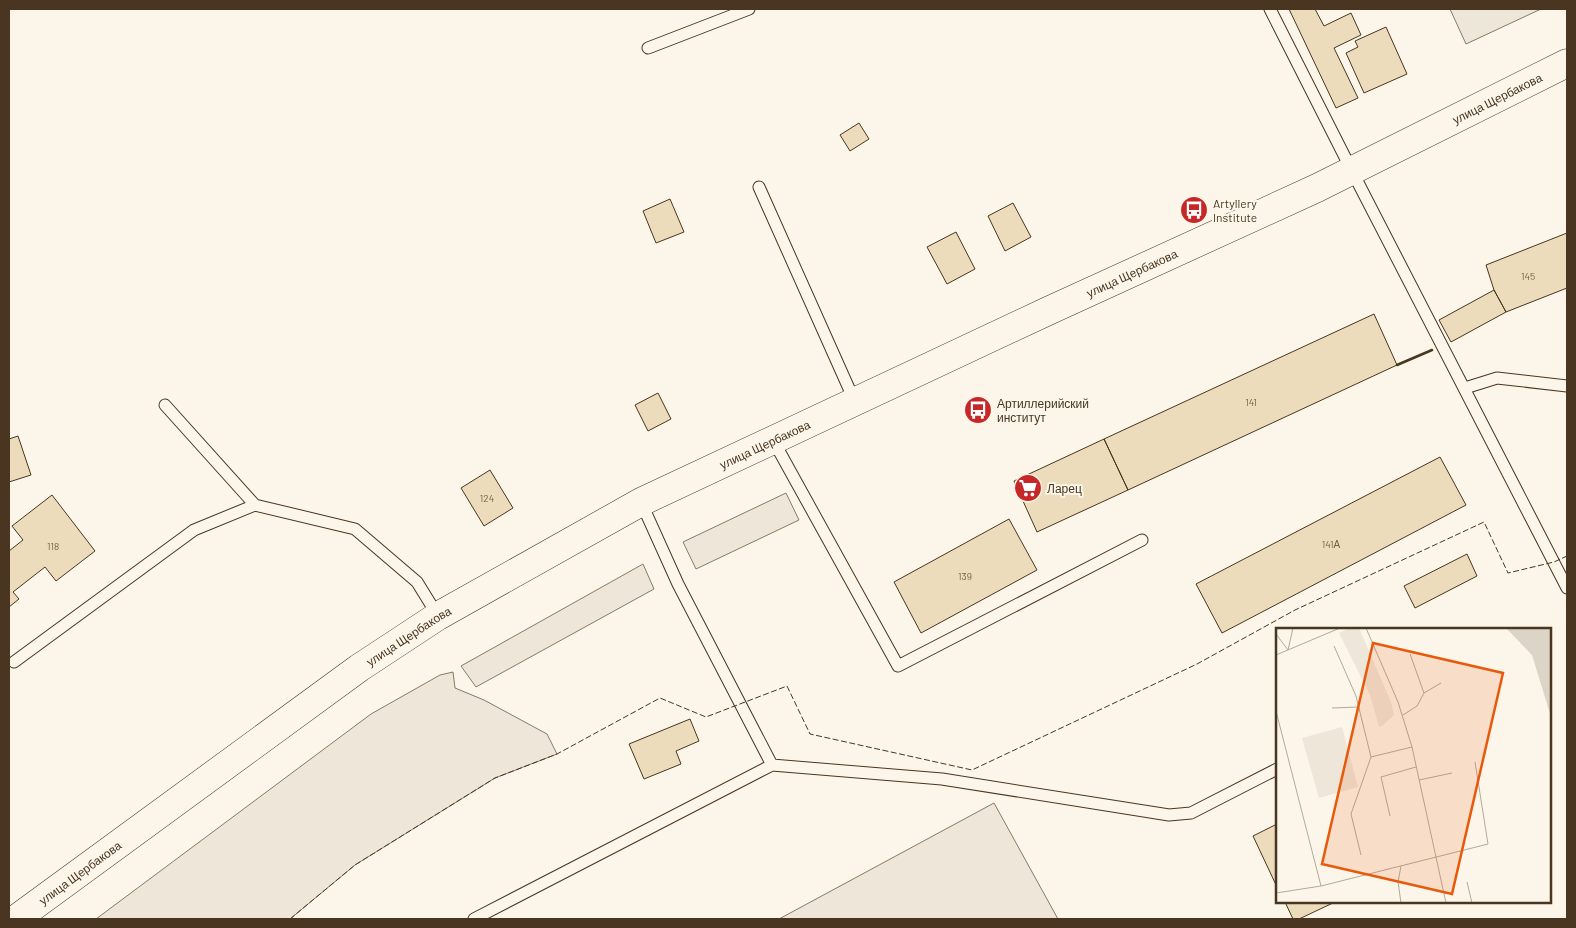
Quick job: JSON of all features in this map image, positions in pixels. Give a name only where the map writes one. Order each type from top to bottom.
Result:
[{"type":"main road","name":"улица Щербакова","points":[[16,919],[358,668],[438,616],[641,502],[1352,171],[1567,63]]},
{"type":"lane","points":[[648,48],[749,9]]},
{"type":"lane","points":[[1270,9],[1567,588]]},
{"type":"lane","points":[[759,187],[856,402]]},
{"type":"lane","points":[[1464,388],[1498,378],[1567,386]]},
{"type":"lane","points":[[165,405],[256,505],[355,529],[417,582],[438,616]]},
{"type":"lane","points":[[773,440],[898,666],[1142,540]]},
{"type":"lane","points":[[641,502],[678,584],[772,765]]},
{"type":"lane","points":[[14,662],[194,530],[256,505]]},
{"type":"lane","points":[[474,919],[772,765],[942,779],[1168,815],[1191,812],[1276,770]]},
{"type":"shaded area","points":[[1450,9],[1541,9],[1466,44]]},
{"type":"shaded area","points":[[786,493],[799,520],[696,569],[683,542]]},
{"type":"shaded area","points":[[643,564],[654,589],[476,687],[461,666]]},
{"type":"shaded area","points":[[453,672],[455,688],[484,700],[547,734],[557,754],[495,778],[355,865],[290,919],[96,919],[371,714],[440,675]]},
{"type":"shaded area","points":[[994,803],[1058,919],[779,919]]},
{"type":"building","points":[[1289,9],[1315,9],[1324,26],[1351,13],[1361,35],[1334,48],[1358,98],[1336,108]]},
{"type":"building","points":[[1386,27],[1407,74],[1364,93],[1346,53],[1358,47],[1355,41]]},
{"type":"building","points":[[859,123],[869,139],[850,151],[840,135]]},
{"type":"building","points":[[670,199],[684,232],[656,243],[643,211]]},
{"type":"building","points":[[1013,203],[1031,237],[1005,251],[988,216]]},
{"type":"building","points":[[956,232],[975,269],[947,284],[927,247]]},
{"type":"building","points":[[1567,233],[1567,288],[1506,312],[1494,290],[1486,265]]},
{"type":"building","points":[[1494,290],[1506,312],[1451,342],[1439,320]]},
{"type":"building","points":[[1374,314],[1397,365],[1128,490],[1104,439]]},
{"type":"building","points":[[658,393],[671,419],[648,431],[635,405]]},
{"type":"building","points":[[18,436],[31,475],[9,482],[9,439]]},
{"type":"building","points":[[1104,439],[1128,490],[1037,532],[1014,481]]},
{"type":"building","points":[[1440,457],[1466,505],[1222,633],[1196,584]]},
{"type":"building","points":[[490,470],[513,508],[484,526],[461,488]]},
{"type":"building","points":[[52,495],[95,551],[56,581],[45,567],[13,592],[19,599],[9,607],[9,551],[23,540],[12,526]]},
{"type":"building","points":[[1009,519],[1037,570],[921,633],[894,582]]},
{"type":"building","points":[[1467,554],[1477,576],[1415,608],[1404,586]]},
{"type":"building","points":[[690,719],[699,741],[676,751],[681,764],[644,779],[629,744]]},
{"type":"building","points":[[1276,824],[1276,885],[1253,836]]},
{"type":"building","points":[[1285,903],[1333,903],[1299,919],[1293,919]]},
{"type":"fence","points":[[290,919],[355,865],[495,778],[557,754],[660,698],[706,717],[787,686],[810,734],[972,770],[1197,664],[1295,610],[1484,522],[1508,573],[1554,562],[1567,556]]},
{"type":"wall","points":[[1397,365],[1432,350]]},
{"type":"place","name":"Artyllery Institute","points":[[1194,210]]},
{"type":"place","name":"Артиллерийский институт","points":[[978,410]]},
{"type":"place","name":"Ларец","points":[[1028,488]]}]
